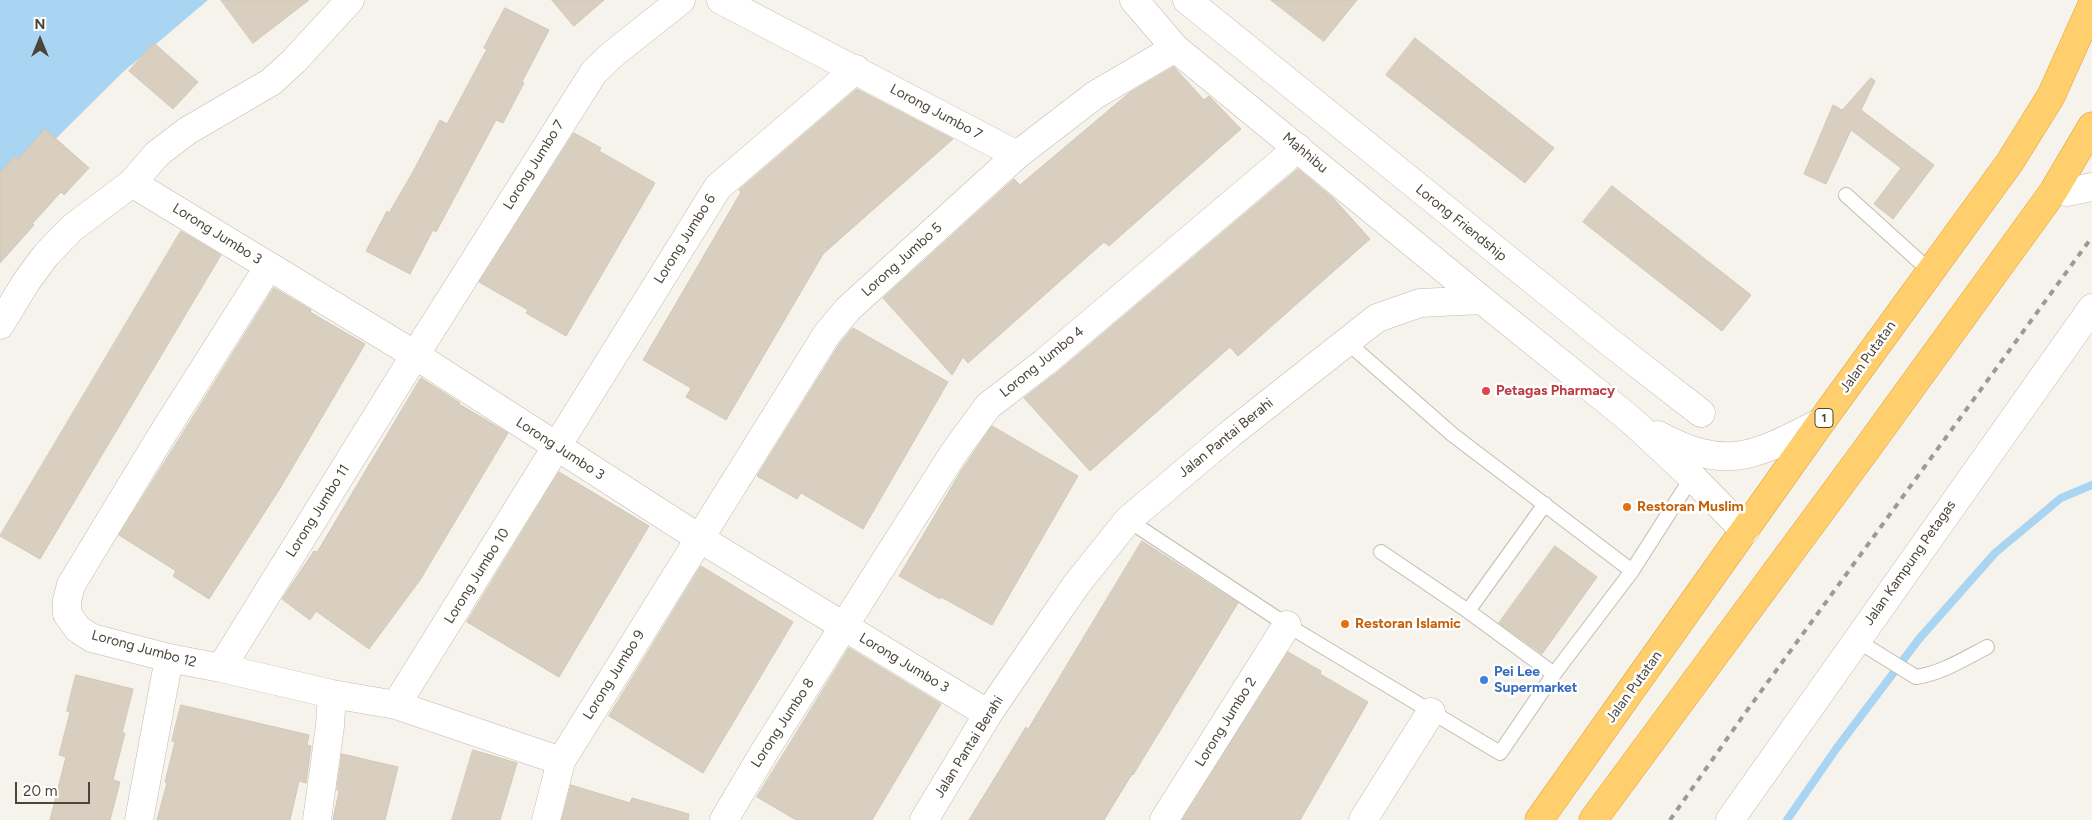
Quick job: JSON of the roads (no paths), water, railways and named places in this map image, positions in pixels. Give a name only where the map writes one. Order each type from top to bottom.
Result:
[{"type":"highway","name":"Jalan Putatan","points":[[1538,820],[1745,532],[1821,422],[2010,162],[2051,96],[2092,5]]},
{"type":"highway","points":[[1593,820],[1863,454],[2053,192],[2092,126]]},
{"type":"highway","points":[[2023,232],[2079,189],[2092,155]]},
{"type":"street","points":[[0,325],[26,282],[46,255],[72,228],[132,183],[157,154],[187,131],[271,82],[294,61],[350,0]]},
{"type":"street","name":"Lorong Jumbo 7","points":[[415,355],[594,72],[613,54],[681,0]]},
{"type":"street","name":"Lorong Jumbo 7","points":[[721,0],[1017,155]]},
{"type":"street","name":"Mahhibu","points":[[1134,0],[1184,54],[1482,300]]},
{"type":"street","name":"Lorong Friendship","points":[[1187,0],[1223,31],[1701,413]]},
{"type":"street","points":[[1184,54],[1223,31]]},
{"type":"street","name":"Lorong Jumbo 5","points":[[699,538],[827,334],[848,309],[1017,155],[1096,95],[1184,54]]},
{"type":"street","name":"Lorong Jumbo 6","points":[[557,447],[702,208],[718,187],[856,69]]},
{"type":"street","name":"Lorong Jumbo 4","points":[[844,627],[953,454],[988,406],[1045,362],[1298,148]]},
{"type":"street","name":"Lorong Jumbo 3","points":[[132,183],[415,355],[699,538],[988,714]]},
{"type":"street","name":"Lorong Jumbo 12","points":[[269,266],[155,446],[71,585],[67,600],[67,614],[78,629],[92,638],[169,658],[332,694],[396,705],[561,761]]},
{"type":"street","points":[[1482,300],[1631,420],[1692,477],[1745,532]]},
{"type":"street","name":"Jalan Pantai Berahi","points":[[924,820],[988,714],[1076,585],[1128,520],[1230,434],[1377,318],[1420,303],[1482,300]]},
{"type":"street","name":"Jalan Kampung Petagas","points":[[1730,820],[1865,646],[2092,308]]},
{"type":"street","name":"Lorong Jumbo 11","points":[[221,668],[415,355]]},
{"type":"street","points":[[1631,420],[1684,449],[1708,455],[1734,457],[1767,449],[1821,422]]},
{"type":"street","name":"Lorong Jumbo 10","points":[[396,705],[557,447]]},
{"type":"street","name":"Lorong Jumbo 9","points":[[546,820],[561,761],[699,538]]},
{"type":"street","name":"Lorong Jumbo 2","points":[[1164,820],[1287,625]]},
{"type":"street","name":"Lorong Jumbo 8","points":[[724,820],[761,757],[844,627]]},
{"type":"street","points":[[139,820],[169,658]]},
{"type":"street","points":[[317,820],[330,726],[332,694]]},
{"type":"street","points":[[1363,820],[1431,712]]},
{"type":"lane","points":[[1846,195],[1930,271]]},
{"type":"lane","points":[[1347,342],[1453,435],[1632,571]]},
{"type":"lane","points":[[1128,520],[1287,625],[1500,753],[1554,674],[1632,571],[1692,477]]},
{"type":"lane","points":[[1468,611],[1545,504]]},
{"type":"lane","points":[[1381,552],[1468,611],[1554,674]]},
{"type":"lane","points":[[1865,646],[1916,677],[1942,670],[1987,647]]},
{"type":"water","points":[[0,0],[208,0],[123,72],[0,194]]},
{"type":"waterway","points":[[1787,820],[1836,749],[1919,639],[1995,553],[2061,498],[2092,485]]},
{"type":"railway","points":[[1670,820],[1743,716],[2092,237]]},
{"type":"place","name":"Petagas Pharmacy","points":[[1486,391]]},
{"type":"place","name":"Restoran Muslim","points":[[1627,507]]},
{"type":"place","name":"Restoran Islamic","points":[[1345,624]]},
{"type":"place","name":"Pei Lee Supermarket","points":[[1484,680]]}]
